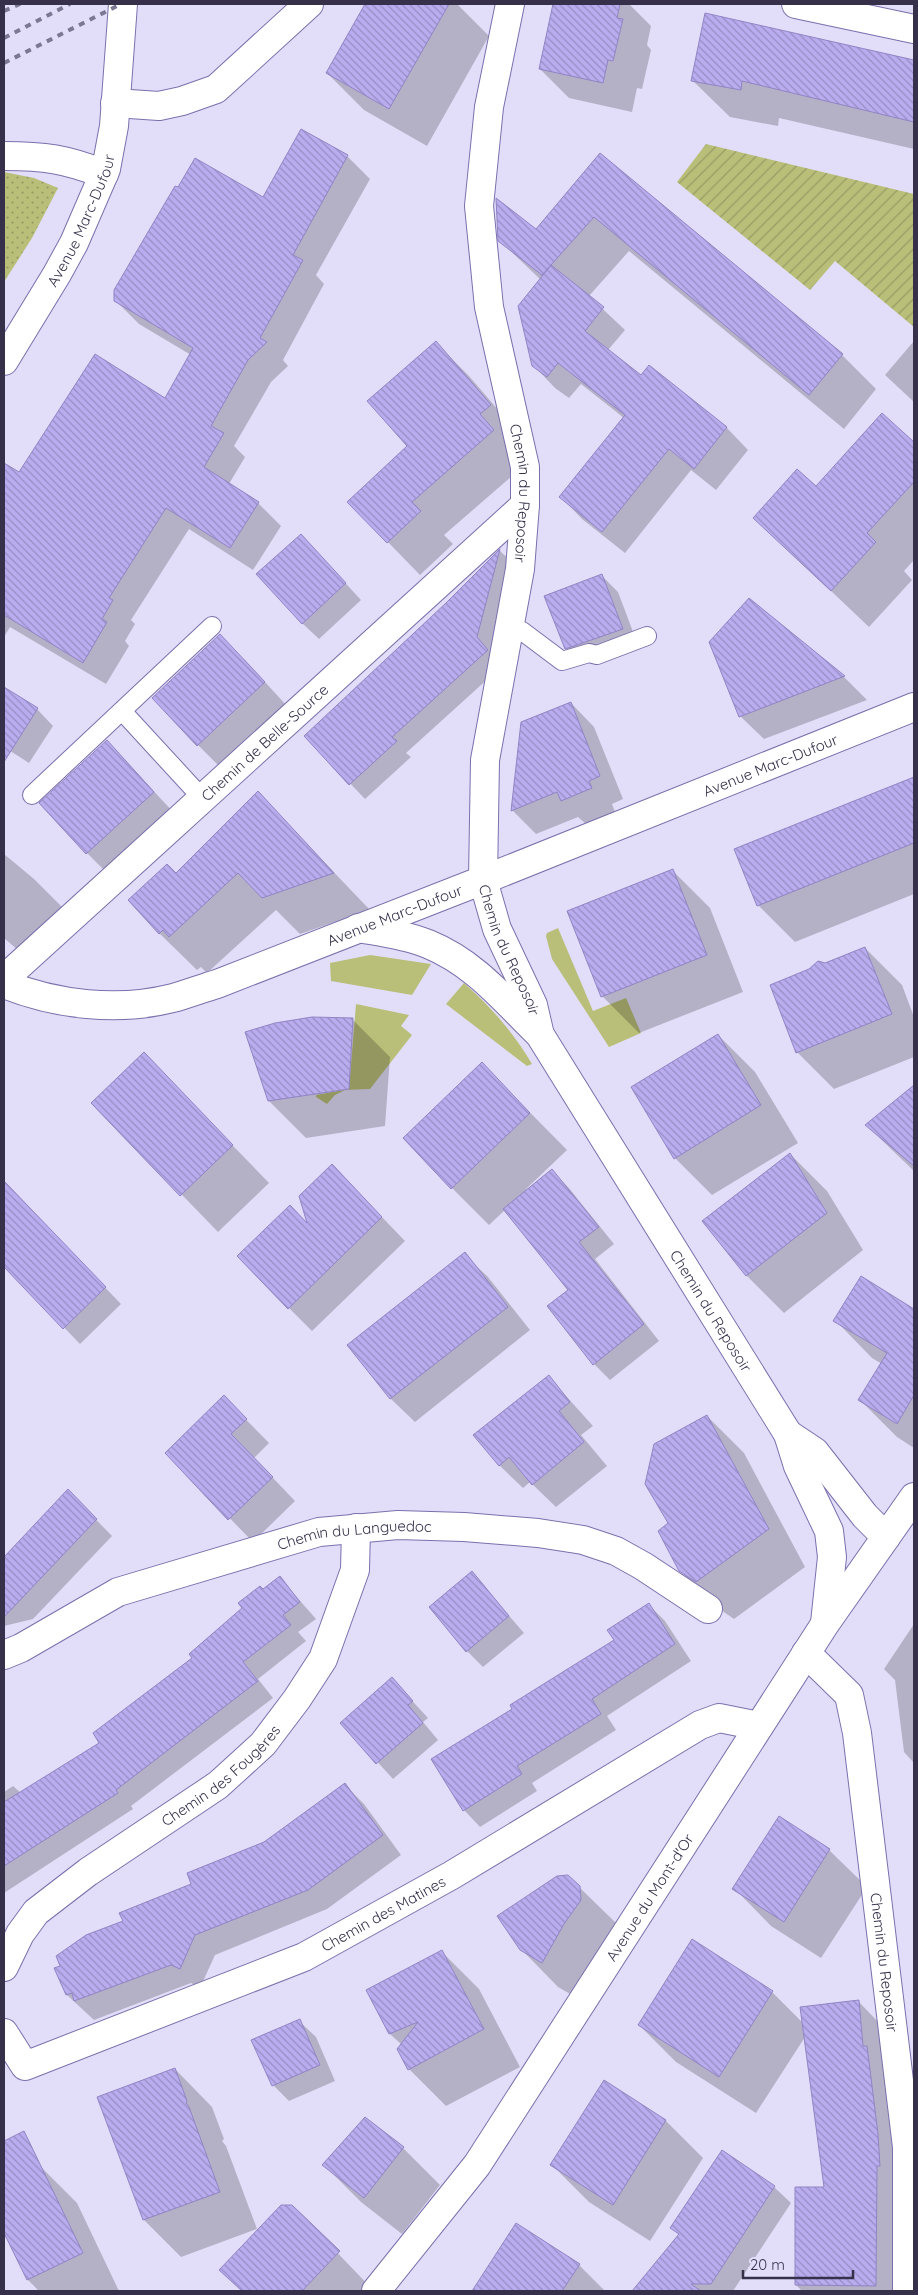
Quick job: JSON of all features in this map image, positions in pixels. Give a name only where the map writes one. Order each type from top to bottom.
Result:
[{"type":"street","name":"Avenue Marc-Dufour","points":[[4,361],[61,266],[104,174],[111,149],[122,4]]},
{"type":"street","points":[[115,103],[159,106],[182,101],[216,89],[309,4]]},
{"type":"street","name":"Chemin du Reposoir","points":[[510,4],[489,107],[479,206],[489,307],[525,467],[525,505],[520,569],[485,760],[483,880],[497,929],[533,1005],[540,1035]]},
{"type":"street","points":[[796,4],[914,29]]},
{"type":"street","points":[[4,156],[52,157],[104,174]]},
{"type":"street","name":"Chemin de Belle-Source","points":[[4,979],[525,505]]},
{"type":"street","name":"Avenue Marc-Dufour","points":[[4,984],[48,998],[96,1004],[133,1004],[173,998],[217,984],[483,880],[545,853],[914,707]]},
{"type":"street","name":"Chemin du Reposoir","points":[[358,928],[427,944],[452,956],[474,970],[504,997],[540,1035],[788,1434],[798,1466],[829,1531],[832,1557],[825,1624]]},
{"type":"street","name":"Chemin du Reposoir","points":[[788,1434],[815,1452],[865,1516],[886,1537]]},
{"type":"street","name":"Avenue du Mont-d'Or","points":[[376,2291],[476,2165],[825,1624],[914,1497]]},
{"type":"street","name":"Chemin du Languedoc","points":[[4,1655],[21,1648],[118,1592],[319,1532],[398,1525],[464,1527],[538,1533],[583,1540],[616,1551],[643,1566],[708,1609]]},
{"type":"street","name":"Chemin des Fougères","points":[[4,1967],[20,1934],[36,1912],[88,1872],[218,1785],[263,1744],[297,1699],[323,1658],[355,1570],[356,1528]]},
{"type":"street","name":"Chemin du Reposoir","points":[[806,1653],[849,1695],[857,1733],[908,2147],[907,2291]]},
{"type":"street","name":"Chemin des Matines","points":[[4,2033],[25,2066],[304,1957],[452,1875],[700,1725],[719,1718],[759,1726]]},
{"type":"lane","points":[[32,795],[212,626]]},
{"type":"lane","points":[[509,628],[522,631],[562,661],[589,653],[597,655],[647,636]]},
{"type":"lane","points":[[122,711],[202,798]]},
{"type":"green space","points":[[706,144],[914,194],[914,327],[835,261],[810,290],[677,182]]},
{"type":"green space","points":[[4,172],[34,178],[58,188],[32,238],[4,282]]},
{"type":"green space","points":[[558,928],[593,1011],[626,998],[641,1033],[609,1047],[552,959],[546,936],[547,933]]},
{"type":"green space","points":[[370,955],[431,964],[412,995],[331,981],[330,963]]},
{"type":"green space","points":[[464,983],[501,1021],[518,1042],[532,1064],[527,1066],[446,1004]]},
{"type":"green space","points":[[356,1004],[409,1015],[401,1026],[412,1035],[370,1089],[345,1090],[335,1095],[327,1104],[316,1097],[316,1095],[349,1089]]},
{"type":"building","points":[[365,4],[449,4],[389,109],[326,73]]},
{"type":"building","points":[[553,4],[620,4],[617,18],[623,19],[613,61],[608,60],[603,83],[539,69]]},
{"type":"building","points":[[705,13],[914,60],[914,122],[742,81],[741,90],[691,81]]},
{"type":"building","points":[[301,129],[348,155],[293,255],[303,260],[260,338],[267,342],[248,360],[211,426],[224,433],[204,467],[259,502],[230,548],[166,508],[109,598],[113,600],[102,619],[107,622],[83,663],[4,615],[4,463],[19,472],[95,354],[165,398],[193,348],[114,301],[114,290],[175,186],[178,187],[195,158],[263,197]]},
{"type":"building","points":[[600,153],[843,354],[809,395],[594,217],[542,275],[498,241],[496,198],[536,229]]},
{"type":"building","points":[[551,265],[604,307],[585,331],[641,375],[649,365],[727,427],[694,469],[669,449],[602,532],[559,497],[625,415],[558,363],[547,377],[532,366],[518,306]]},
{"type":"building","points":[[436,341],[491,405],[480,414],[494,430],[412,502],[421,511],[387,543],[347,502],[407,446],[367,401]]},
{"type":"building","points":[[882,413],[914,442],[914,482],[867,533],[876,542],[831,591],[753,518],[797,469],[816,486]]},
{"type":"building","points":[[301,534],[346,583],[302,624],[256,574]]},
{"type":"building","points":[[500,549],[477,637],[488,650],[392,737],[397,741],[349,785],[304,736],[446,603]]},
{"type":"building","points":[[602,574],[623,629],[565,649],[544,596]]},
{"type":"building","points":[[749,598],[845,676],[739,717],[709,642]]},
{"type":"building","points":[[220,634],[265,682],[197,746],[152,698]]},
{"type":"building","points":[[4,687],[38,708],[4,762]]},
{"type":"building","points":[[571,702],[600,776],[589,781],[592,788],[561,801],[557,792],[511,811],[521,722]]},
{"type":"building","points":[[107,740],[154,792],[86,854],[39,803]]},
{"type":"building","points":[[914,777],[914,843],[757,906],[734,849]]},
{"type":"building","points":[[258,791],[334,873],[262,898],[238,873],[169,937],[163,930],[159,934],[128,900],[167,864],[176,873]]},
{"type":"building","points":[[673,869],[707,955],[601,997],[567,911]]},
{"type":"building","points":[[865,947],[892,1014],[796,1053],[770,985],[809,969],[818,961],[825,963]]},
{"type":"building","points":[[312,1017],[353,1018],[349,1089],[268,1101],[245,1032],[275,1023]]},
{"type":"building","points":[[718,1034],[761,1105],[674,1159],[631,1087]]},
{"type":"building","points":[[144,1052],[233,1145],[180,1196],[91,1103]]},
{"type":"building","points":[[482,1062],[530,1113],[451,1189],[403,1138]]},
{"type":"building","points":[[914,1085],[914,1166],[865,1125]]},
{"type":"building","points":[[790,1153],[827,1213],[746,1276],[702,1221]]},
{"type":"building","points":[[332,1164],[382,1217],[288,1309],[237,1256],[290,1205],[307,1223],[299,1196]]},
{"type":"building","points":[[552,1169],[599,1227],[579,1242],[644,1324],[593,1365],[547,1306],[568,1290],[503,1209]]},
{"type":"building","points":[[4,1181],[106,1287],[63,1329],[4,1267]]},
{"type":"building","points":[[465,1252],[508,1307],[390,1399],[347,1345]]},
{"type":"building","points":[[861,1276],[914,1309],[914,1395],[897,1424],[858,1400],[887,1353],[833,1321]]},
{"type":"building","points":[[549,1375],[570,1402],[559,1411],[584,1442],[532,1485],[509,1457],[499,1466],[473,1435]]},
{"type":"building","points":[[224,1395],[247,1419],[231,1434],[273,1477],[228,1520],[165,1453]]},
{"type":"building","points":[[707,1415],[769,1529],[696,1582],[679,1571],[658,1531],[668,1523],[645,1484],[654,1444]]},
{"type":"building","points":[[68,1489],[97,1519],[4,1617],[4,1557]]},
{"type":"building","points":[[472,1571],[509,1616],[466,1652],[429,1607]]},
{"type":"building","points":[[280,1576],[300,1602],[283,1615],[291,1625],[243,1662],[258,1681],[116,1790],[118,1793],[4,1866],[4,1802],[99,1743],[93,1733],[192,1658],[189,1654],[242,1608],[238,1603],[260,1586],[263,1589]]},
{"type":"building","points":[[649,1603],[675,1644],[592,1699],[601,1714],[517,1766],[522,1774],[463,1811],[431,1759],[512,1709],[510,1705],[614,1640],[607,1630]]},
{"type":"building","points":[[392,1677],[413,1701],[408,1705],[423,1723],[376,1764],[340,1723]]},
{"type":"building","points":[[345,1783],[383,1835],[308,1890],[195,1935],[180,1969],[171,1965],[74,2001],[72,1993],[66,1995],[54,1968],[60,1966],[56,1956],[86,1935],[123,1921],[119,1913],[191,1884],[187,1873],[264,1842]]},
{"type":"building","points":[[779,1816],[830,1849],[784,1922],[732,1889]]},
{"type":"building","points":[[568,1875],[580,1886],[581,1900],[564,1924],[542,1963],[520,1950],[497,1916],[557,1876]]},
{"type":"building","points":[[692,1939],[773,1991],[719,2077],[638,2025]]},
{"type":"building","points":[[442,1950],[484,2029],[408,2070],[397,2049],[418,2022],[389,2034],[366,1990]]},
{"type":"building","points":[[859,2000],[863,2046],[867,2046],[880,2166],[877,2166],[876,2286],[795,2285],[795,2187],[824,2187],[800,2007]]},
{"type":"building","points":[[300,2019],[320,2065],[272,2086],[251,2040]]},
{"type":"building","points":[[175,2068],[187,2101],[186,2103],[220,2192],[143,2220],[97,2097]]},
{"type":"building","points":[[604,2080],[666,2120],[613,2205],[550,2165]]},
{"type":"building","points":[[365,2117],[404,2147],[364,2198],[322,2165]]},
{"type":"building","points":[[24,2131],[83,2253],[27,2280],[4,2233],[4,2141]]},
{"type":"building","points":[[722,2150],[775,2186],[711,2284],[691,2284],[701,2291],[632,2291],[679,2234],[670,2228]]},
{"type":"building","points":[[281,2205],[292,2205],[340,2251],[302,2291],[242,2291],[219,2270]]},
{"type":"building","points":[[516,2223],[580,2264],[562,2291],[472,2291]]},
{"type":"railway","points":[[4,11],[20,4]]},
{"type":"railway","points":[[4,38],[70,4]]},
{"type":"railway","points":[[4,63],[121,4]]}]
